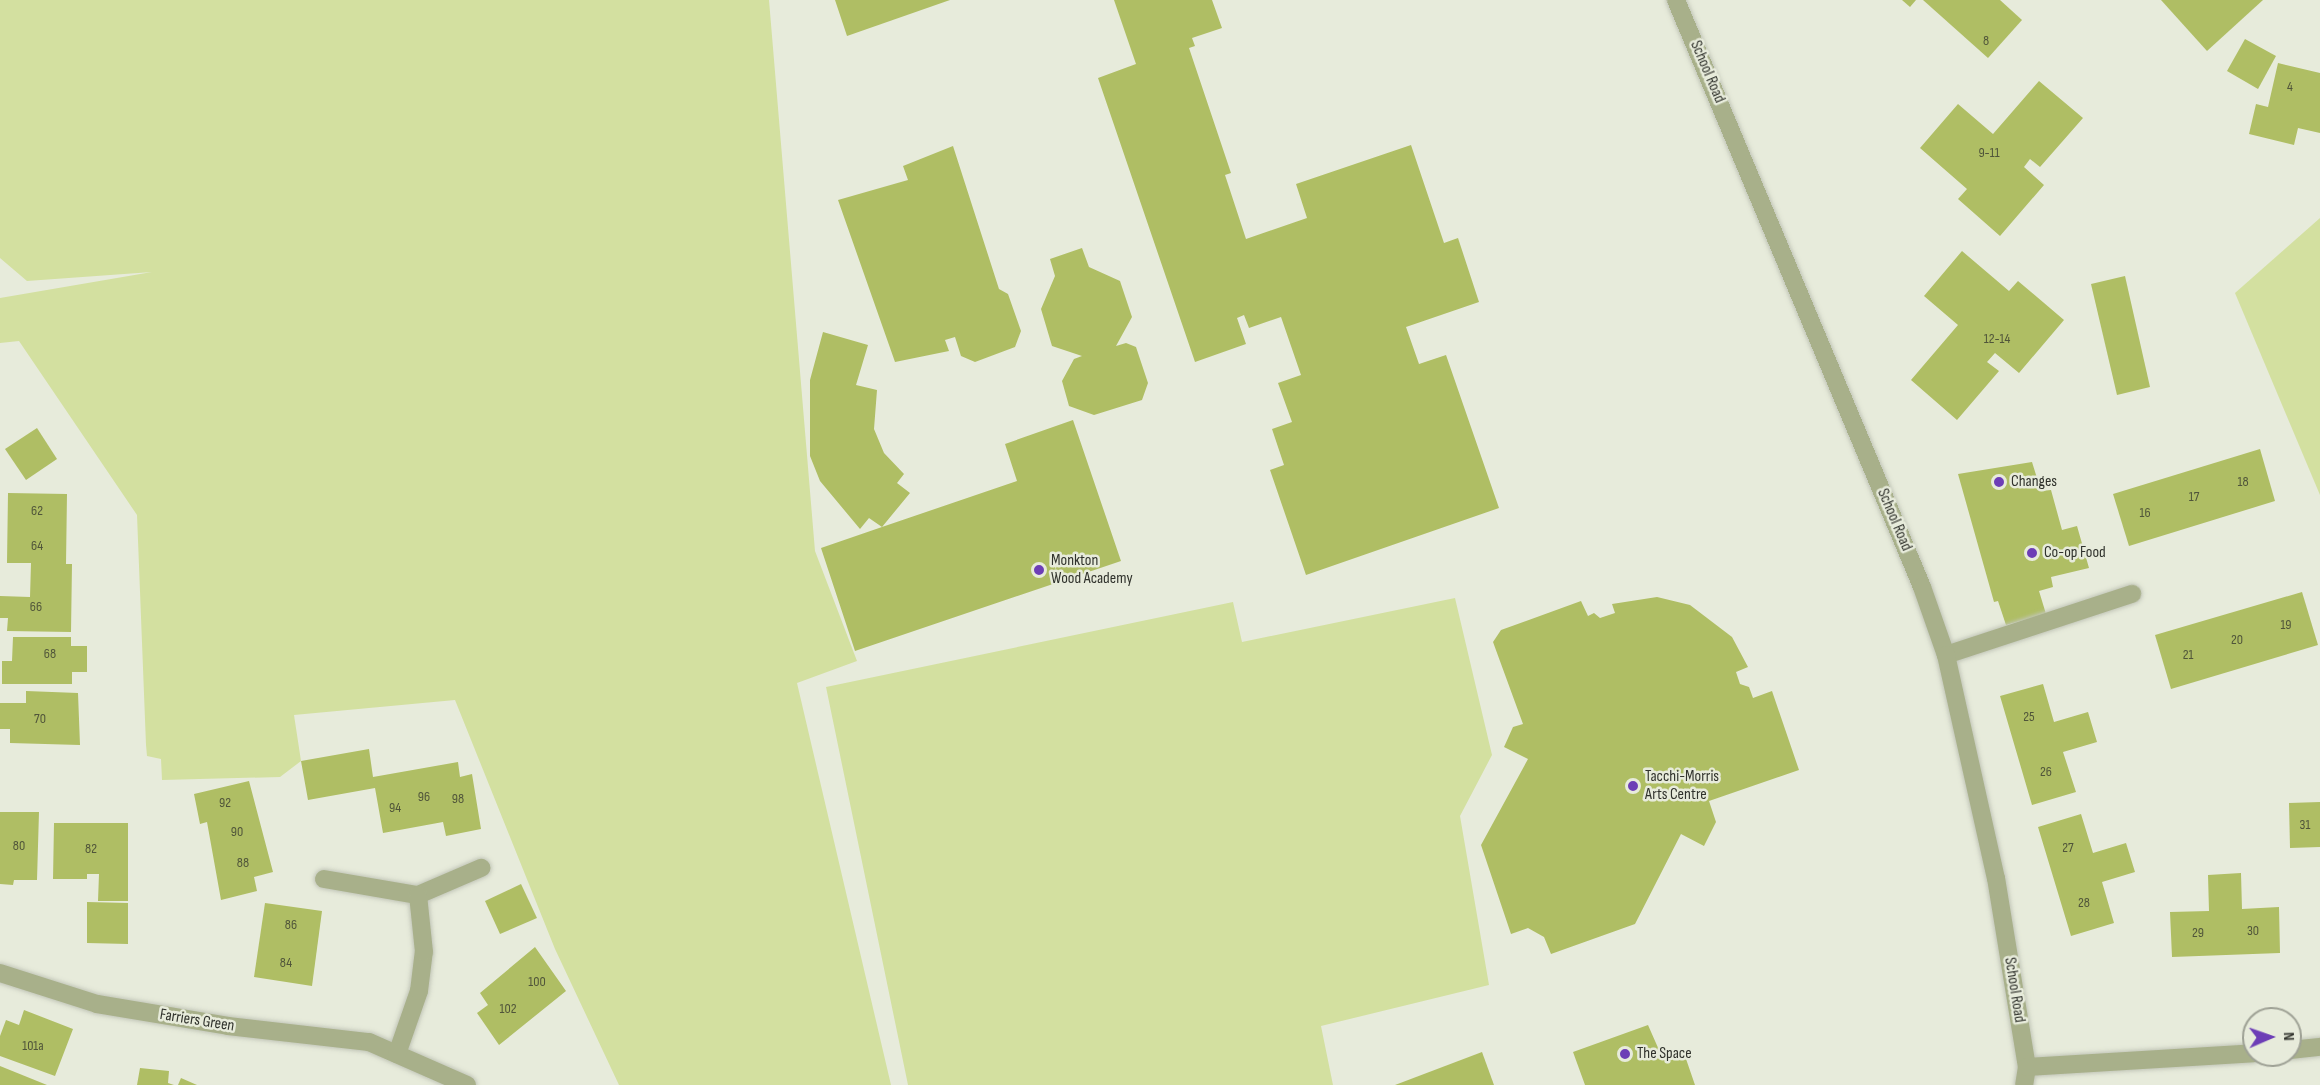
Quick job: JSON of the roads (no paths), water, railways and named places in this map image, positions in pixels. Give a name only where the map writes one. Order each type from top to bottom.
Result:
[{"type":"street","name":"School Road","points":[[1676,0],[1918,576],[1946,655],[1994,867],[2025,1076],[2242,1054]]},
{"type":"street","points":[[1946,655],[2132,594]]},
{"type":"street","points":[[324,879],[418,894],[481,868]]},
{"type":"street","points":[[397,1054],[422,971],[424,952],[418,894]]},
{"type":"street","name":"Farriers Green","points":[[0,973],[97,1004],[228,1026],[369,1042],[467,1085]]},
{"type":"street","points":[[2302,1049],[2320,1047]]},
{"type":"place","name":"Changes","points":[[1999,482]]},
{"type":"place","name":"Co-op Food","points":[[2032,553]]},
{"type":"place","name":"Monkton Wood Academy","points":[[1039,570]]},
{"type":"place","name":"Tacchi-Morris Arts Centre","points":[[1633,786]]},
{"type":"place","name":"The Space","points":[[1625,1054]]}]
